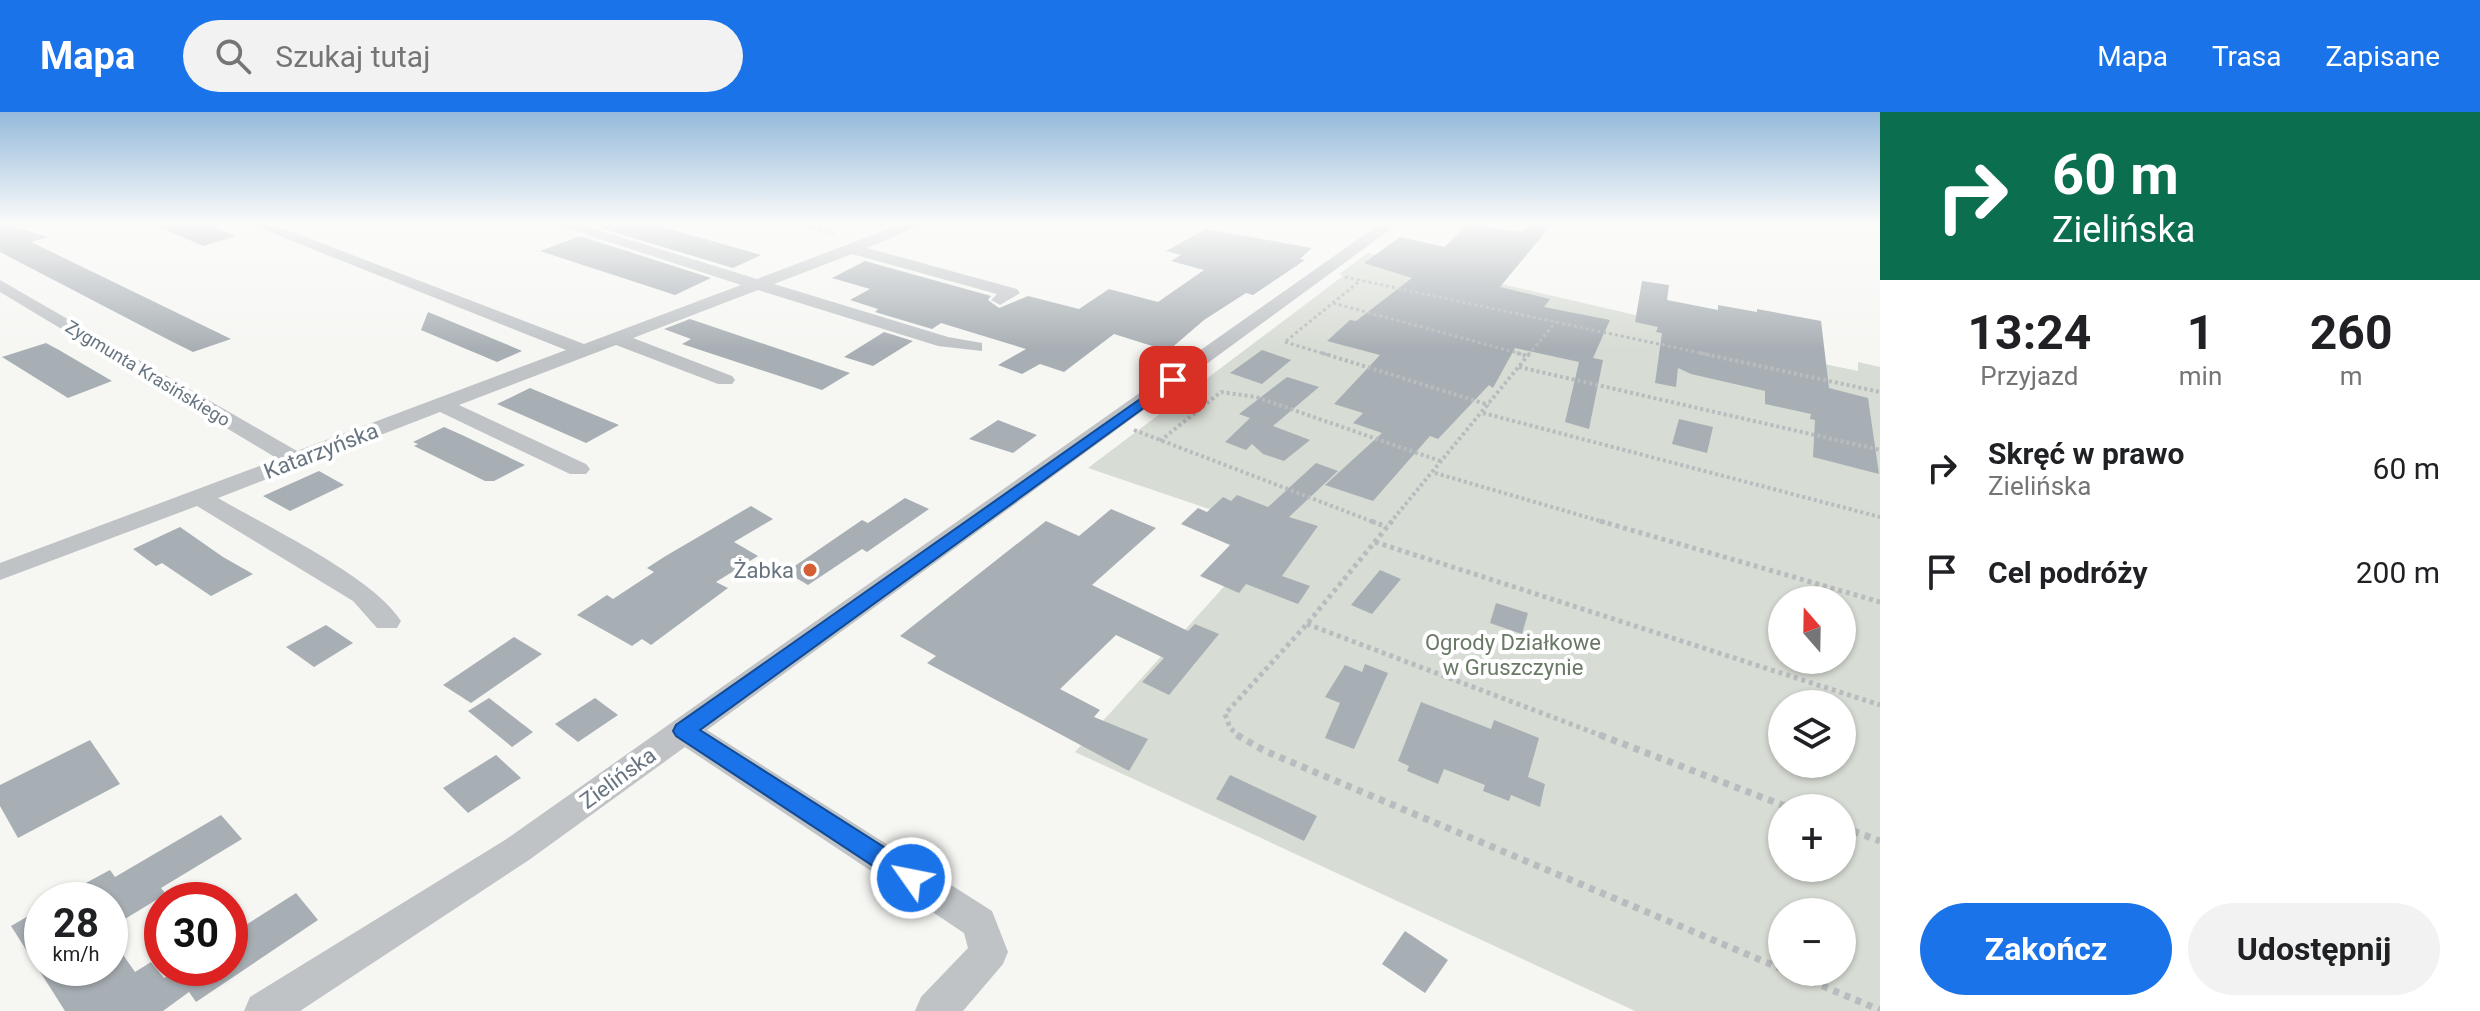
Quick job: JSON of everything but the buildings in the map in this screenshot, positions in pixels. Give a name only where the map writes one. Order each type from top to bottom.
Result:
[{"type":"street","points":[[363,265],[586,351]]},
{"type":"street","points":[[695,265],[945,342],[975,347]]},
{"type":"street","name":"Katarzyńska","points":[[0,572],[811,265]]},
{"type":"street","points":[[921,265],[1011,293],[1000,300]]},
{"type":"street","name":"Zielińska","points":[[264,1011],[505,859],[1333,265]]},
{"type":"street","name":"Zygmunta Krasińskiego","points":[[0,285],[296,460]]},
{"type":"street","points":[[618,339],[725,380]]},
{"type":"street","points":[[442,405],[578,469]]},
{"type":"street","points":[[200,497],[363,595],[387,621]]},
{"type":"street","points":[[684,731],[979,923],[989,952],[963,984],[935,1011]]},
{"type":"path","points":[[1323,272],[1880,392]]},
{"type":"path","points":[[1361,280],[1285,342],[1489,405]]},
{"type":"path","points":[[1333,303],[1527,356]]},
{"type":"path","points":[[1556,322],[1435,473],[1307,624],[1225,714],[1226,724],[1240,738],[1768,963]]},
{"type":"path","points":[[1519,367],[1880,450]]},
{"type":"path","points":[[1160,441],[1221,392],[1256,397],[1443,462]]},
{"type":"path","points":[[1483,413],[1880,517]]},
{"type":"path","points":[[1114,422],[1387,527]]},
{"type":"path","points":[[1435,473],[1880,602]]},
{"type":"path","points":[[1375,542],[1880,705]]},
{"type":"path","points":[[1307,624],[1768,800]]},
{"type":"path","points":[[1856,832],[1880,841]]},
{"type":"path","points":[[1823,986],[1880,1010]]},
{"type":"green space","name":"Ogrody Działkowe w Gruszczynie","points":[[1351,265],[1420,265],[1687,327],[1689,336],[1858,371],[1858,362],[1880,367],[1880,1011],[1635,1011],[1075,752],[1274,531],[1088,468],[1343,276],[1339,274]]},
{"type":"place","name":"Żabka","points":[[810,570]]},
{"type":"route","points":[[911,878],[684,731],[1173,380]]}]
